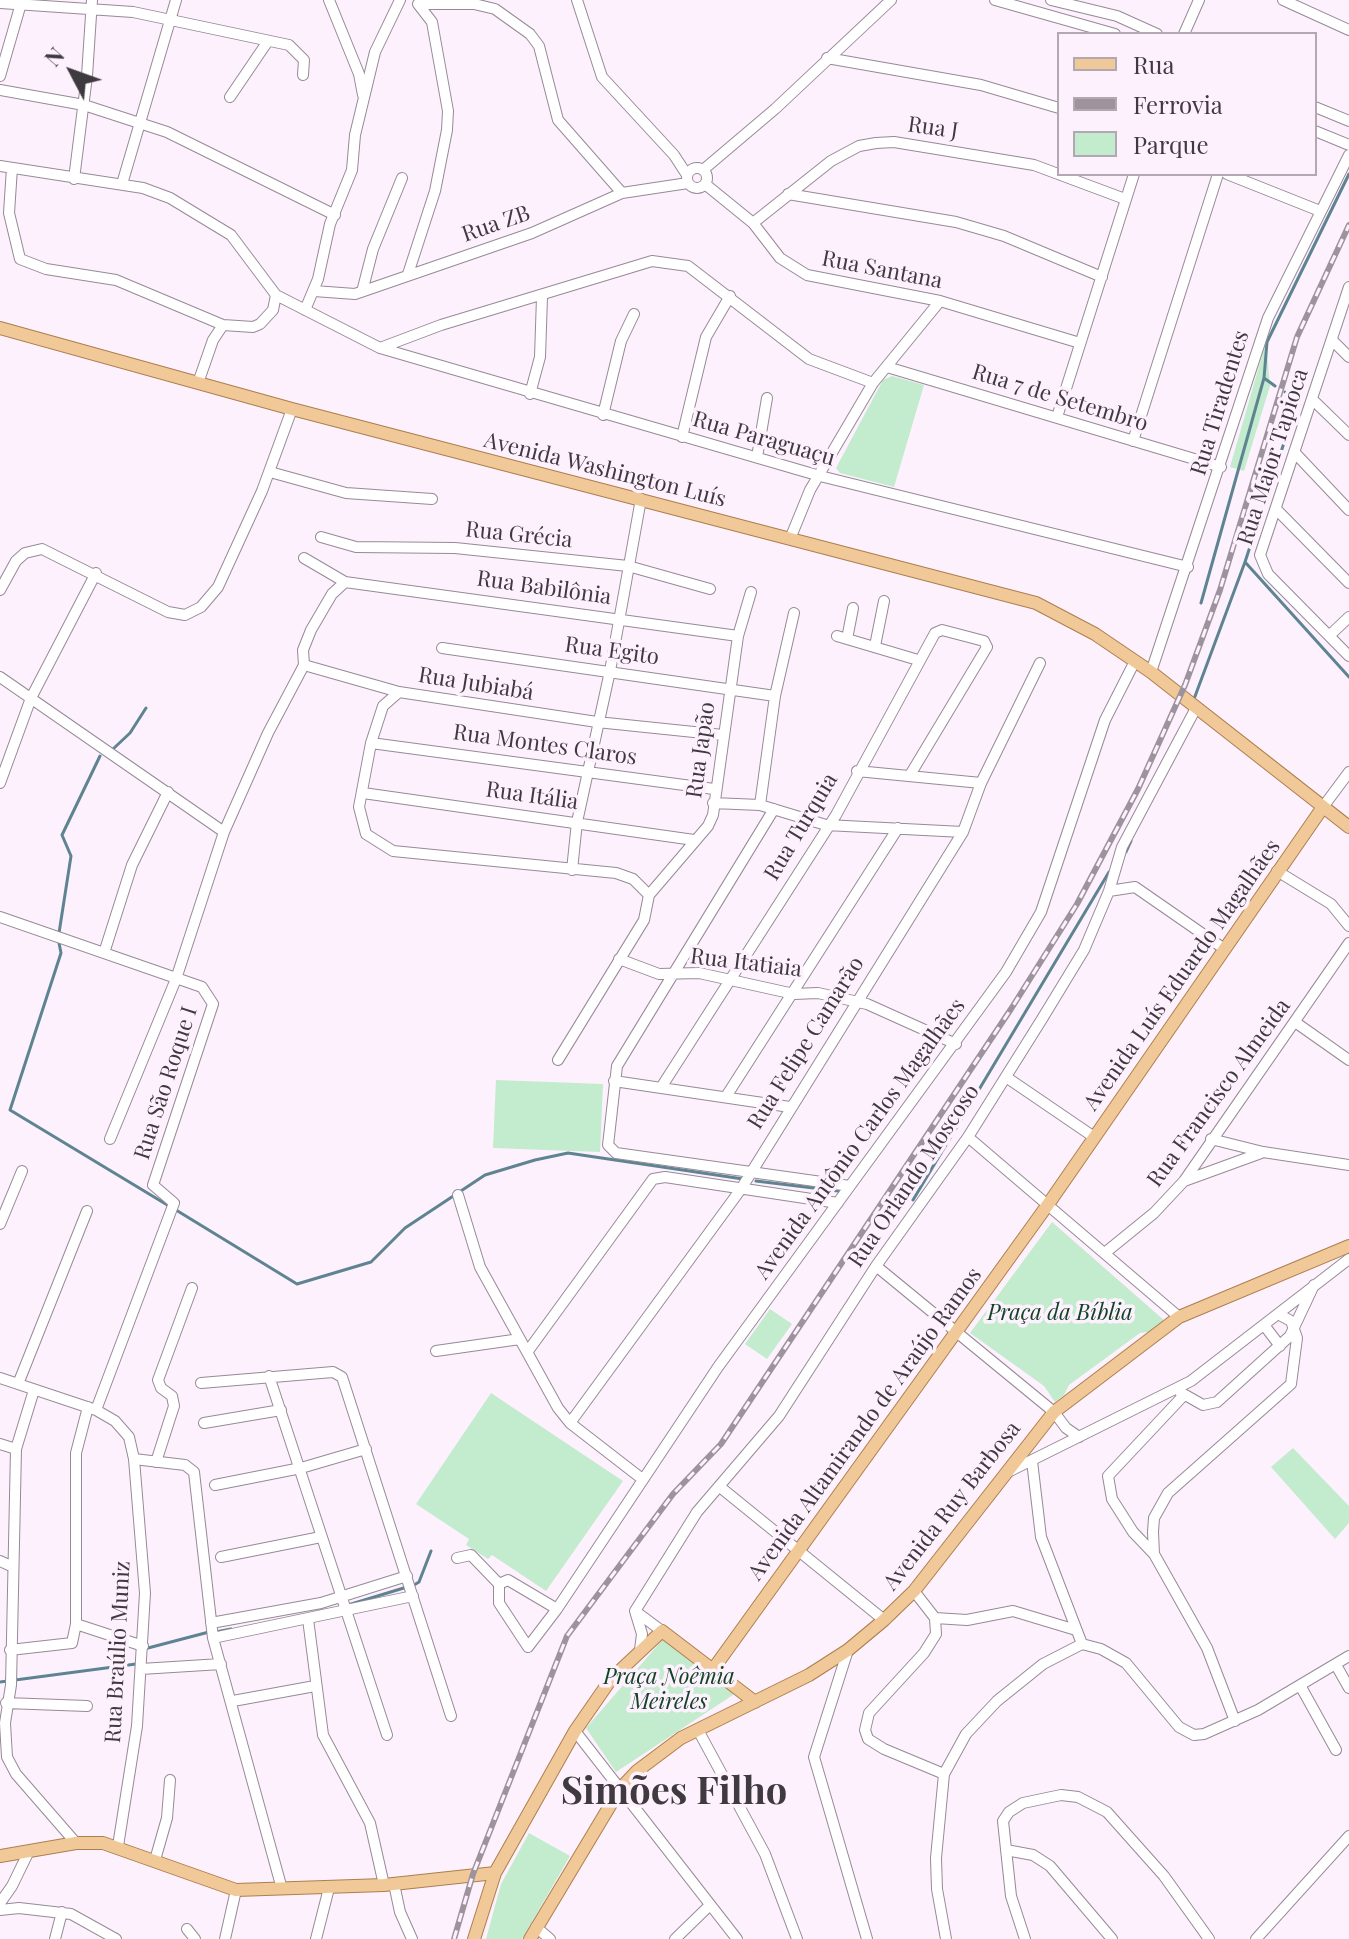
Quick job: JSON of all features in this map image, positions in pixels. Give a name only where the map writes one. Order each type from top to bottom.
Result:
[{"type":"main road","name":"Avenida Washington Luís","points":[[0,328],[292,409],[1036,603],[1151,672],[1349,827]]},
{"type":"main road","name":"Avenida Luís Eduardo Magalhães","points":[[1049,1203],[1323,807]]},
{"type":"main road","name":"Avenida Altamirando de Araújo Ramos","points":[[714,1668],[1049,1203]]},
{"type":"main road","name":"Avenida Ruy Barbosa","points":[[533,1933],[620,1789],[664,1749],[797,1682],[848,1650],[884,1620],[914,1591],[1054,1412],[1179,1317],[1349,1246]]},
{"type":"main road","points":[[474,1939],[495,1873],[575,1731],[611,1679],[662,1631],[755,1702]]},
{"type":"main road","points":[[0,1856],[76,1843],[118,1846],[236,1890],[329,1888],[495,1873]]},
{"type":"street","points":[[122,184],[176,0]]},
{"type":"street","points":[[329,0],[359,74],[364,105]]},
{"type":"street","points":[[305,310],[314,291],[330,224],[352,170],[355,135],[375,52],[400,0]]},
{"type":"street","points":[[577,0],[602,77],[674,155],[688,179],[698,188],[705,184],[707,177],[703,170]]},
{"type":"street","points":[[688,179],[694,169],[703,170],[775,109],[891,0]]},
{"type":"street","points":[[995,0],[1108,32]]},
{"type":"street","points":[[1051,0],[1117,16],[1153,32]]},
{"type":"street","points":[[1185,32],[1199,0]]},
{"type":"street","points":[[1283,0],[1349,30]]},
{"type":"street","points":[[0,76],[22,2]]},
{"type":"street","points":[[416,2],[474,4],[495,9],[530,34],[539,46],[558,120],[622,193]]},
{"type":"street","points":[[408,274],[435,191],[448,111],[432,22],[416,2]]},
{"type":"street","points":[[0,3],[92,4],[268,41],[296,48],[304,60],[303,75]]},
{"type":"street","points":[[74,179],[92,4]]},
{"type":"street","points":[[230,97],[268,41]]},
{"type":"street","points":[[827,58],[981,85],[1057,107]]},
{"type":"street","points":[[0,90],[84,105],[139,121],[335,215]]},
{"type":"street","points":[[1317,108],[1349,121]]},
{"type":"street","points":[[1317,132],[1349,145]]},
{"type":"street","name":"Rua J","points":[[753,223],[816,171],[848,151],[894,142],[1034,165],[1057,174]]},
{"type":"street","name":"Rua Tiradentes","points":[[1151,672],[1221,467],[1264,328],[1349,155]]},
{"type":"street","points":[[0,166],[122,184],[170,198],[231,235],[276,295],[273,310],[253,327],[223,325],[116,280],[46,269],[20,259],[9,213],[12,168]]},
{"type":"street","name":"Rua J","points":[[1063,176],[1125,199]]},
{"type":"street","points":[[1057,417],[1133,176]]},
{"type":"street","points":[[1133,441],[1217,176]]},
{"type":"street","points":[[1232,176],[1320,211]]},
{"type":"street","points":[[363,288],[373,249],[402,178]]},
{"type":"street","name":"Rua ZB","points":[[314,291],[346,294],[532,233],[622,193],[688,179]]},
{"type":"street","name":"Rua Santana","points":[[705,184],[753,223],[780,258],[807,275],[940,301],[1080,343]]},
{"type":"street","points":[[788,194],[956,222],[1004,236],[1102,277]]},
{"type":"street","points":[[380,348],[441,325],[542,297],[652,261],[688,266],[809,359],[873,383]]},
{"type":"street","name":"Rua Major Tapioca","points":[[1348,291],[1260,561],[1268,574],[1349,656]]},
{"type":"street","name":"Rua Paraguaçu","points":[[276,295],[380,348],[530,394],[820,476],[1188,567]]},
{"type":"street","points":[[682,437],[706,337],[730,296]]},
{"type":"street","points":[[530,394],[540,357],[542,297]]},
{"type":"street","points":[[790,539],[805,499],[873,383],[940,301]]},
{"type":"street","points":[[603,415],[621,341],[634,314]]},
{"type":"street","points":[[198,383],[213,340],[223,325]]},
{"type":"street","points":[[1332,340],[1349,357]]},
{"type":"street","name":"Rua 7 de Setembro","points":[[887,367],[1221,467]]},
{"type":"street","points":[[757,457],[767,398]]},
{"type":"street","points":[[1312,399],[1349,435]]},
{"type":"street","points":[[1,582],[25,553],[42,549],[96,573],[168,612],[191,613],[218,587],[270,472],[292,409]]},
{"type":"street","points":[[1295,453],[1349,510]]},
{"type":"street","points":[[270,472],[346,493],[432,499]]},
{"type":"street","points":[[641,499],[610,671],[577,822],[572,870],[626,876],[649,895]]},
{"type":"street","points":[[1276,509],[1349,582]]},
{"type":"street","name":"Rua Grécia","points":[[321,537],[356,547],[455,548],[628,566],[710,589]]},
{"type":"street","points":[[110,1139],[176,979],[224,832],[268,733],[304,665],[303,650],[311,630],[332,594],[345,582],[304,558]]},
{"type":"street","points":[[0,783],[31,698],[96,573]]},
{"type":"street","name":"Rua Babilônia","points":[[345,582],[738,636]]},
{"type":"street","name":"Rua Japão","points":[[558,1060],[644,920],[649,895],[708,826],[738,636],[751,592]]},
{"type":"street","points":[[875,646],[884,601]]},
{"type":"street","points":[[853,608],[842,637],[918,660]]},
{"type":"street","points":[[760,805],[775,696],[794,613]]},
{"type":"street","points":[[1330,635],[1349,617]]},
{"type":"street","name":"Rua Turquia","points":[[662,1086],[826,825],[836,815],[918,660],[940,630],[983,640],[987,647],[910,775]]},
{"type":"street","name":"Rua Egito","points":[[442,648],[775,696]]},
{"type":"street","name":"Avenida Antônio Carlos Magalhães","points":[[499,1584],[499,1603],[528,1647],[557,1609],[641,1478],[1006,972],[1041,912],[1105,720],[1135,661]]},
{"type":"street","name":"Rua Felipe Camarão","points":[[570,1423],[741,1189],[963,832],[981,783],[1040,663]]},
{"type":"street","points":[[304,665],[399,692]]},
{"type":"street","points":[[0,677],[224,832]]},
{"type":"street","name":"Rua Jubiabá","points":[[572,870],[385,848],[366,834],[359,807],[371,743],[383,706],[399,692],[597,722],[723,735]]},
{"type":"street","name":"Rua Orlando Moscoso","points":[[635,1611],[684,1530],[779,1416],[876,1266],[968,1137],[1084,950],[1109,891],[1122,847],[1176,748],[1189,702]]},
{"type":"street","name":"Rua Montes Claros","points":[[371,743],[714,789]]},
{"type":"street","points":[[857,771],[981,783]]},
{"type":"street","name":"Avenida Luís Eduardo Magalhães","points":[[1323,807],[1349,772]]},
{"type":"street","points":[[104,953],[132,865],[168,792]]},
{"type":"street","name":"Rua Itália","points":[[363,793],[694,840]]},
{"type":"street","points":[[713,803],[760,805],[826,825],[963,832]]},
{"type":"street","points":[[774,809],[617,1066],[609,1148],[616,1153],[850,1186]]},
{"type":"street","points":[[727,1095],[898,828]]},
{"type":"street","points":[[1277,871],[1331,904],[1349,926]]},
{"type":"street","points":[[1109,891],[1129,885],[1223,948]]},
{"type":"street","name":"Rua São Roque I","points":[[0,917],[206,989],[213,1004],[153,1185],[173,1201],[173,1206],[92,1409]]},
{"type":"street","name":"Rua Francisco Almeida","points":[[1106,1252],[1154,1213],[1184,1181],[1295,1022],[1345,962],[1349,943]]},
{"type":"street","name":"Rua Itatiaia","points":[[619,959],[671,975],[699,973],[794,994],[818,993],[856,1002],[883,1010],[956,1044]]},
{"type":"street","points":[[1295,1022],[1349,1060]]},
{"type":"street","points":[[1006,1077],[1094,1137]]},
{"type":"street","points":[[614,1081],[727,1095],[790,1107]]},
{"type":"street","points":[[968,1137],[1179,1317]]},
{"type":"street","points":[[1211,1139],[1263,1152],[1349,1165]]},
{"type":"street","points":[[1184,1181],[1263,1152]]},
{"type":"street","points":[[0,1224],[22,1171]]},
{"type":"street","points":[[528,1351],[649,1182],[665,1177],[838,1203]]},
{"type":"street","points":[[458,1195],[476,1256],[570,1423],[641,1478]]},
{"type":"street","points":[[18,1384],[87,1211]]},
{"type":"street","points":[[1235,1721],[1207,1648],[1154,1554],[1133,1532],[1112,1499],[1108,1476],[1180,1392],[1349,1259]]},
{"type":"street","points":[[876,1266],[1054,1412],[1066,1428],[1079,1437]]},
{"type":"street","points":[[1180,1392],[1203,1405],[1213,1405],[1295,1329],[1315,1283]]},
{"type":"street","points":[[156,1462],[174,1406],[172,1396],[159,1386],[158,1380],[192,1288]]},
{"type":"street","points":[[1154,1554],[1154,1518],[1168,1493],[1291,1384],[1298,1351],[1295,1329],[1289,1319],[1278,1314]]},
{"type":"street","points":[[1264,1325],[1280,1346]]},
{"type":"street","points":[[436,1351],[520,1339]]},
{"type":"street","points":[[201,1383],[269,1376],[339,1374],[451,1716]]},
{"type":"street","points":[[269,1376],[387,1735]]},
{"type":"street","points":[[0,1378],[92,1409],[125,1430],[134,1459],[185,1465],[194,1472],[213,1638],[233,1701],[282,1889]]},
{"type":"street","points":[[34,1390],[16,1449],[10,1680],[2,1725],[7,1757],[16,1774],[76,1843]]},
{"type":"street","points":[[1001,1476],[1180,1392]]},
{"type":"street","points":[[10,1650],[70,1644],[74,1640],[76,1453],[92,1409]]},
{"type":"street","points":[[204,1423],[281,1410]]},
{"type":"street","points":[[0,1444],[16,1449]]},
{"type":"street","points":[[215,1485],[301,1468],[366,1449]]},
{"type":"street","name":"Rua Braúlio Muniz","points":[[118,1846],[137,1726],[143,1646],[144,1562],[134,1459]]},
{"type":"street","points":[[1032,1461],[1041,1537],[1082,1644]]},
{"type":"street","points":[[720,1487],[884,1620]]},
{"type":"street","points":[[0,1505],[13,1509]]},
{"type":"street","points":[[221,1557],[321,1537]]},
{"type":"street","points":[[457,1558],[471,1555],[499,1584],[510,1581],[557,1609]]},
{"type":"street","points":[[0,1561],[11,1566]]},
{"type":"street","points":[[211,1623],[342,1598],[407,1576]]},
{"type":"street","points":[[914,1591],[935,1618],[936,1634],[931,1645],[869,1713],[865,1730],[868,1739],[884,1749],[944,1774]]},
{"type":"street","points":[[213,1638],[346,1613],[413,1596]]},
{"type":"street","points":[[635,1611],[662,1631]]},
{"type":"street","points":[[635,1611],[642,1634],[640,1650]]},
{"type":"street","points":[[935,1618],[967,1620],[1013,1611],[1076,1630]]},
{"type":"street","points":[[308,1619],[323,1735],[370,1823],[389,1884],[412,1939]]},
{"type":"street","points":[[76,1624],[143,1646]]},
{"type":"street","points":[[946,1939],[937,1889],[936,1858],[944,1774],[966,1734],[997,1701],[1043,1664],[1082,1644],[1101,1649],[1126,1663],[1186,1732],[1204,1734],[1301,1687],[1349,1656]]},
{"type":"street","points":[[848,1650],[814,1757],[867,1939]]},
{"type":"street","points":[[141,1669],[221,1664]]},
{"type":"street","points":[[1336,1665],[1349,1688]]},
{"type":"street","points":[[233,1701],[315,1686]]},
{"type":"street","points":[[1301,1687],[1336,1750]]},
{"type":"street","points":[[6,1703],[87,1706]]},
{"type":"street","points":[[698,1730],[771,1866],[797,1939]]},
{"type":"street","points":[[575,1731],[737,1939]]},
{"type":"street","points":[[155,1860],[167,1818],[170,1780]]},
{"type":"street","points":[[1025,1939],[1011,1896],[1003,1821],[1014,1807],[1061,1795],[1091,1802],[1128,1833],[1209,1939]]},
{"type":"street","points":[[1256,1939],[1349,1836]]},
{"type":"street","points":[[1006,1850],[1033,1855],[1050,1866],[1112,1939]]},
{"type":"street","points":[[0,1903],[29,1851]]},
{"type":"street","points":[[316,1939],[329,1888]]},
{"type":"street","points":[[225,1939],[236,1890]]},
{"type":"street","points":[[675,1939],[709,1906]]},
{"type":"street","points":[[0,1910],[19,1908],[62,1912],[111,1938]]},
{"type":"street","points":[[55,1939],[62,1912]]},
{"type":"street","points":[[187,1929],[195,1939]]},
{"type":"street","points":[[533,1933],[550,1939]]},
{"type":"green space","points":[[1266,342],[1270,386],[1244,471],[1230,467]]},
{"type":"green space","points":[[892,376],[924,385],[894,487],[840,473],[836,468],[883,380]]},
{"type":"green space","points":[[496,1080],[603,1084],[600,1152],[493,1148]]},
{"type":"green space","name":"Praça da Bíblia","points":[[1052,1222],[1165,1321],[1155,1331],[1140,1333],[1069,1385],[1064,1395],[1055,1402],[1044,1386],[970,1333]]},
{"type":"green space","points":[[770,1309],[792,1324],[767,1359],[745,1344]]},
{"type":"green space","points":[[491,1393],[623,1481],[546,1591],[492,1555],[488,1559],[466,1545],[469,1539],[416,1504]]},
{"type":"green space","points":[[1293,1448],[1349,1506],[1349,1523],[1335,1539],[1271,1467]]},
{"type":"green space","name":"Praça Noêmia Meireles","points":[[663,1639],[736,1693],[616,1772],[586,1728]]},
{"type":"green space","points":[[529,1833],[570,1856],[522,1939],[486,1939],[501,1884]]},
{"type":"waterway","points":[[1275,386],[1264,378],[1267,342],[1349,174]]},
{"type":"waterway","points":[[1201,603],[1264,378]]},
{"type":"waterway","points":[[1194,699],[1245,562],[1298,400],[1285,392]]},
{"type":"waterway","points":[[1245,562],[1349,677]]},
{"type":"waterway","points":[[113,749],[130,733],[146,708]]},
{"type":"waterway","points":[[59,933],[71,856],[62,835],[100,756]]},
{"type":"waterway","points":[[1126,852],[1131,841]]},
{"type":"waterway","points":[[913,1200],[1109,872]]},
{"type":"waterway","points":[[59,943],[61,953],[10,1110],[169,1206]]},
{"type":"waterway","points":[[176,1210],[297,1284],[371,1262],[405,1228],[485,1175],[535,1160],[568,1153],[743,1179]]},
{"type":"waterway","points":[[756,1181],[838,1191]]},
{"type":"waterway","points":[[414,1585],[419,1582],[431,1551]]},
{"type":"waterway","points":[[348,1605],[407,1587]]},
{"type":"waterway","points":[[216,1632],[231,1629]]},
{"type":"waterway","points":[[148,1648],[209,1632]]},
{"type":"waterway","points":[[0,1682],[136,1664]]},
{"type":"railway","points":[[454,1939],[473,1874],[567,1636],[673,1494],[721,1444],[1011,1009],[1077,904],[1138,789],[1185,685],[1220,590],[1297,337],[1349,225]]},
{"type":"district","name":"Simões Filho","points":[[674,1792]]}]
